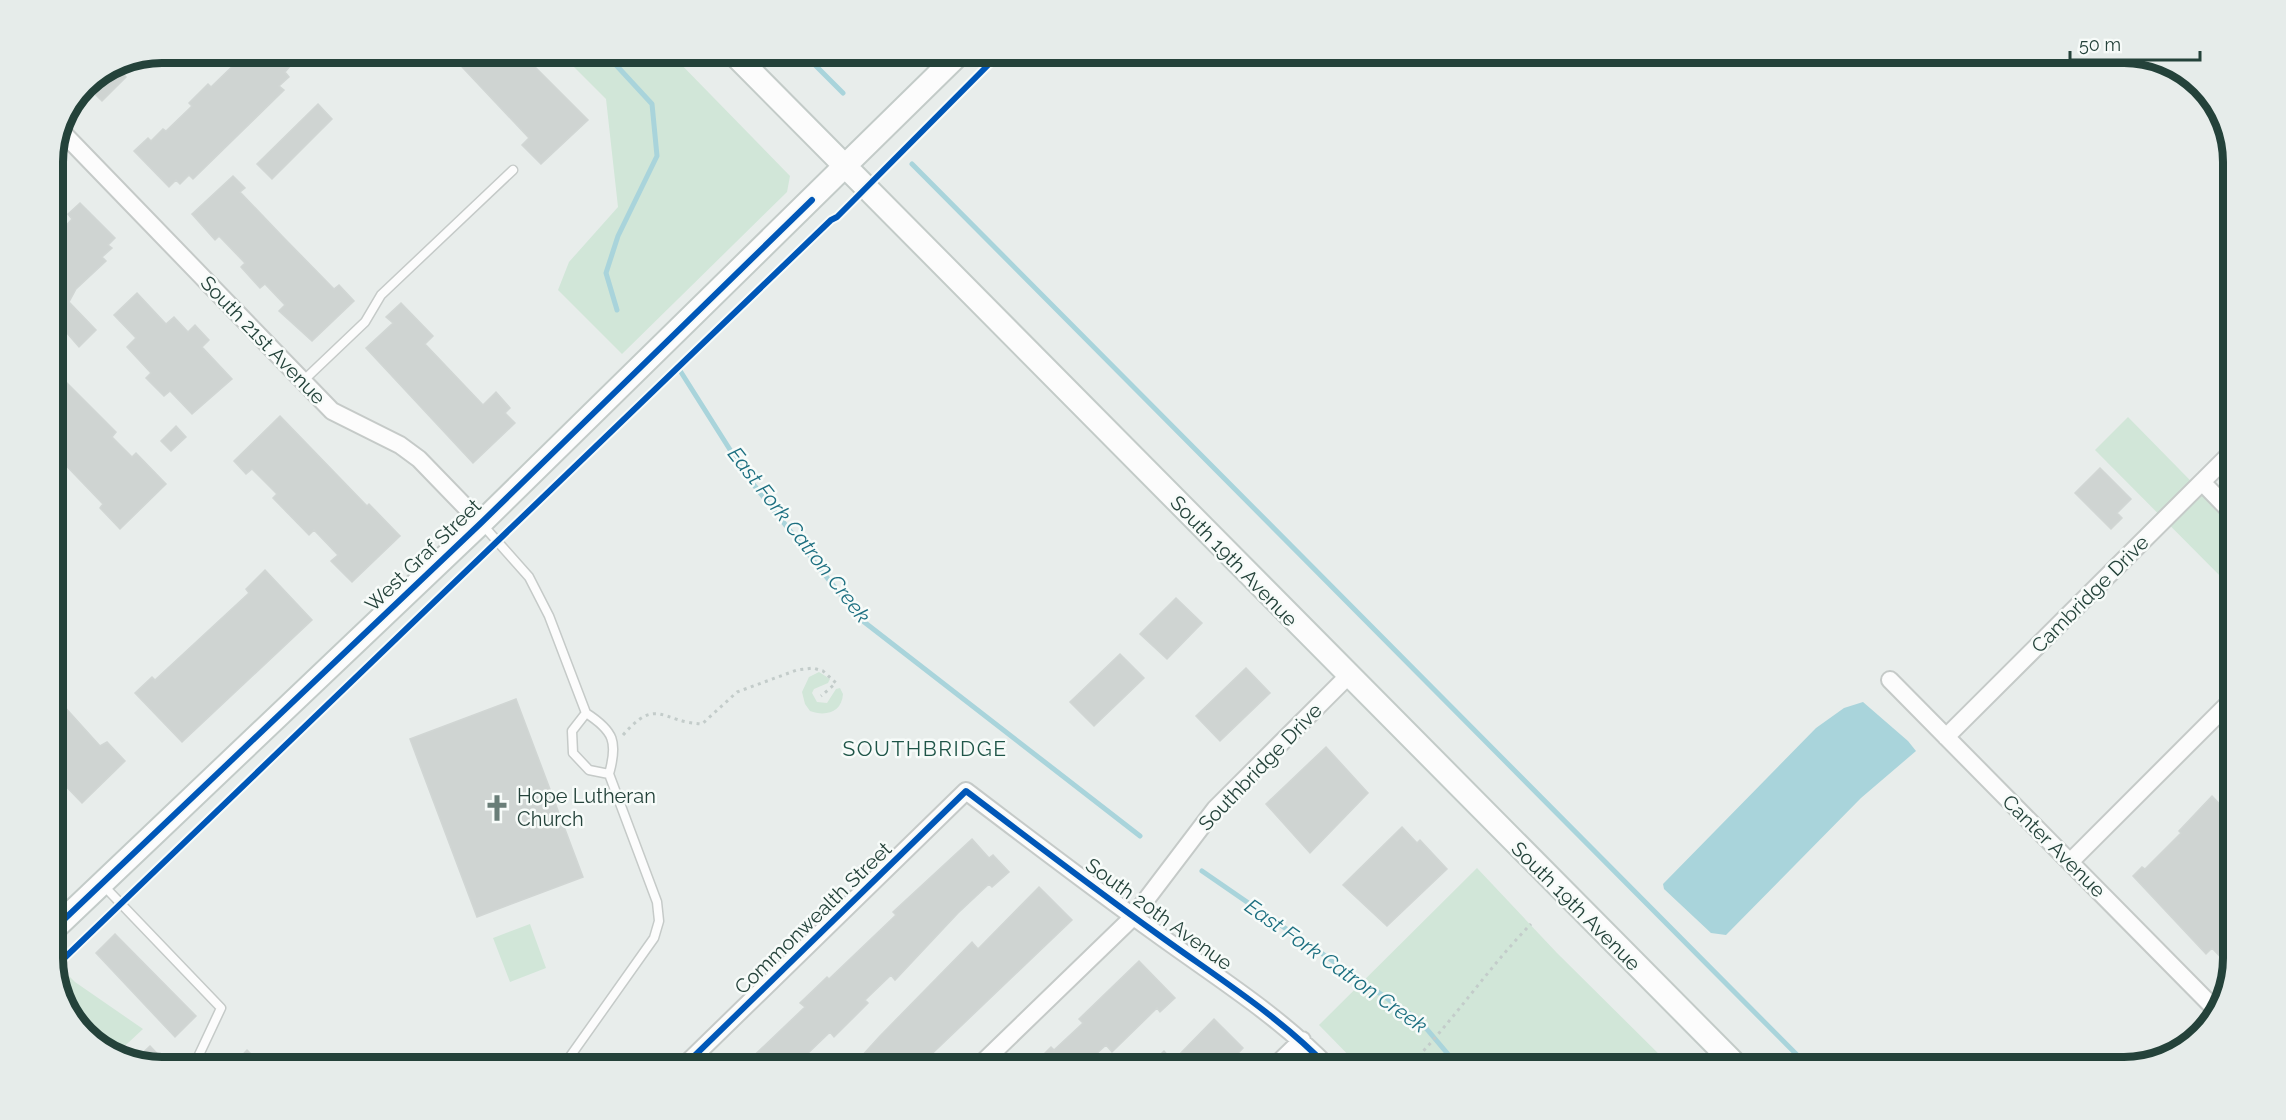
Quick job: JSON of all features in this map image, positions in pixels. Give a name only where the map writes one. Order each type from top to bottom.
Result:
[{"type":"main road","name":"South 19th Avenue","points":[[743,63],[1163,487],[1347,677],[1727,1057]]},
{"type":"main road","name":"West Graf Street","points":[[63,920],[481,523],[950,63]]},
{"type":"street","name":"South 21st Avenue","points":[[66,136],[332,411],[361,428],[387,437],[419,459],[481,523]]},
{"type":"street","name":"Cambridge Drive","points":[[1946,737],[2223,461]]},
{"type":"street","points":[[2202,482],[2223,504]]},
{"type":"street","name":"Southbridge Drive","points":[[989,1057],[1134,917],[1215,809],[1347,677]]},
{"type":"street","name":"Canter Avenue","points":[[1890,680],[2211,1005]]},
{"type":"street","points":[[2070,862],[2223,710]]},
{"type":"street","name":"South 20th Avenue","points":[[966,791],[1302,1040],[1318,1057]]},
{"type":"street","name":"Commonwealth Street","points":[[694,1057],[966,791]]},
{"type":"street","points":[[1285,1057],[1302,1040]]},
{"type":"lane","points":[[303,381],[365,322],[381,296],[513,170]]},
{"type":"lane","points":[[481,523],[529,576],[549,616],[586,713],[608,730],[614,740],[614,755],[609,774],[657,902],[659,921],[654,938],[570,1057]]},
{"type":"lane","points":[[586,713],[572,731],[573,753],[589,770],[609,774]]},
{"type":"lane","points":[[101,884],[221,1008],[198,1057]]},
{"type":"path","points":[[614,740],[623,735],[645,714],[656,712],[702,724],[736,692],[797,670],[813,668],[832,677],[836,683],[821,696]]},
{"type":"path","points":[[1419,1057],[1439,1035],[1497,959],[1531,924]]},
{"type":"green space","points":[[570,63],[680,63],[790,176],[787,192],[622,354],[558,290],[569,262],[618,207],[606,99]]},
{"type":"green space","points":[[2128,417],[2223,514],[2223,579],[2095,450]]},
{"type":"green space","points":[[819,672],[830,679],[828,683],[814,689],[812,693],[817,702],[827,703],[836,689],[840,688],[843,694],[840,705],[832,712],[816,713],[810,711],[805,704],[802,692],[809,677]]},
{"type":"green space","points":[[1477,868],[1557,953],[1662,1057],[1350,1057],[1319,1025]]},
{"type":"green space","points":[[530,924],[546,968],[510,982],[493,938]]},
{"type":"green space","points":[[64,971],[75,982],[143,1029],[122,1049],[107,1040],[88,1023],[73,1002]]},
{"type":"water","points":[[1863,702],[1908,741],[1916,751],[1861,798],[1726,935],[1711,933],[1664,889],[1663,884],[1816,728],[1844,708]]},
{"type":"building","points":[[236,63],[289,63],[291,65],[285,72],[289,77],[279,86],[284,90],[193,179],[189,175],[180,184],[176,180],[169,187],[134,151],[148,138],[151,141],[163,129],[166,131],[192,106],[189,103],[208,84],[211,87]]},
{"type":"building","points":[[458,63],[531,63],[588,120],[541,164],[522,145],[529,138]]},
{"type":"building","points":[[121,72],[126,77],[102,101],[93,92]]},
{"type":"building","points":[[318,104],[332,119],[272,179],[257,164]]},
{"type":"building","points":[[233,176],[245,188],[240,192],[284,238],[334,289],[339,285],[354,301],[312,341],[279,311],[285,305],[265,284],[260,288],[241,267],[245,263],[219,236],[215,240],[192,214]]},
{"type":"building","points":[[80,203],[115,238],[108,245],[112,248],[102,257],[106,261],[76,289],[69,302],[96,330],[79,347],[63,329],[63,229],[72,219],[68,214]]},
{"type":"building","points":[[137,293],[166,324],[174,317],[188,332],[195,325],[209,340],[202,347],[232,379],[192,414],[170,391],[164,396],[146,378],[151,373],[127,347],[136,338],[114,315]]},
{"type":"building","points":[[401,303],[433,336],[425,344],[483,405],[496,392],[510,408],[505,413],[515,423],[473,463],[366,348],[393,323],[386,317]]},
{"type":"building","points":[[63,379],[116,432],[112,437],[132,457],[136,453],[166,484],[120,529],[100,508],[103,504],[63,462]]},
{"type":"building","points":[[280,416],[367,506],[369,504],[400,536],[352,582],[331,561],[338,555],[314,530],[309,535],[273,498],[277,494],[252,469],[246,474],[234,461]]},
{"type":"building","points":[[176,426],[186,437],[171,451],[161,441]]},
{"type":"building","points":[[2100,468],[2131,499],[2117,513],[2122,518],[2111,529],[2075,493]]},
{"type":"building","points":[[265,570],[312,620],[182,742],[135,693],[152,677],[155,680],[249,593],[246,589]]},
{"type":"building","points":[[1176,598],[1202,623],[1167,659],[1140,634]]},
{"type":"building","points":[[1120,654],[1144,678],[1094,726],[1070,702]]},
{"type":"building","points":[[1246,668],[1270,693],[1220,741],[1196,716]]},
{"type":"building","points":[[516,699],[583,877],[477,917],[410,739]]},
{"type":"building","points":[[63,705],[100,746],[107,742],[125,761],[82,803],[63,783]]},
{"type":"building","points":[[1326,747],[1368,793],[1310,853],[1266,804]]},
{"type":"building","points":[[2212,796],[2223,808],[2223,959],[2212,948],[2206,954],[2133,876],[2142,867],[2145,869],[2181,833],[2179,831]]},
{"type":"building","points":[[1402,827],[1417,843],[1420,840],[1447,869],[1387,926],[1343,885]]},
{"type":"building","points":[[972,839],[989,858],[993,855],[1009,872],[992,887],[989,884],[958,913],[895,980],[891,975],[865,1000],[868,1003],[834,1037],[830,1032],[804,1057],[753,1057],[805,1007],[800,1003],[827,977],[829,979],[896,915],[893,912]]},
{"type":"building","points":[[1039,887],[1072,920],[929,1057],[861,1057],[972,942],[978,949]]},
{"type":"building","points":[[115,934],[196,1016],[175,1037],[96,953]]},
{"type":"building","points":[[1139,961],[1175,998],[1160,1012],[1157,1008],[1112,1052],[1106,1045],[1093,1057],[1041,1057],[1051,1047],[1054,1050],[1083,1023],[1079,1019]]},
{"type":"building","points":[[1214,1019],[1243,1048],[1235,1057],[1177,1057]]},
{"type":"building","points":[[150,1046],[160,1057],[143,1055],[141,1055]]},
{"type":"building","points":[[247,1050],[254,1057],[240,1057]]},
{"type":"building","points":[[1164,1051],[1169,1057],[1158,1057]]},
{"type":"waterway","name":"East Fork Catron Creek","points":[[614,63],[652,104],[657,156],[618,236],[606,273],[617,310]]},
{"type":"waterway","points":[[813,63],[843,93]]},
{"type":"waterway","points":[[912,164],[1799,1057]]},
{"type":"waterway","name":"East Fork Catron Creek","points":[[679,369],[746,475],[859,618],[1140,836]]},
{"type":"waterway","name":"East Fork Catron Creek","points":[[1202,871],[1420,1021],[1450,1057]]},
{"type":"cycle path","points":[[63,959],[831,220],[837,217],[990,63]]},
{"type":"cycle path","points":[[63,920],[481,523],[812,200]]},
{"type":"cycle path","points":[[693,1057],[966,791],[1108,898],[1267,1013],[1318,1057]]},
{"type":"place","name":"Hope Lutheran Church","points":[[497,808]]},
{"type":"district","name":"SOUTHBRIDGE","points":[[925,749]]}]
